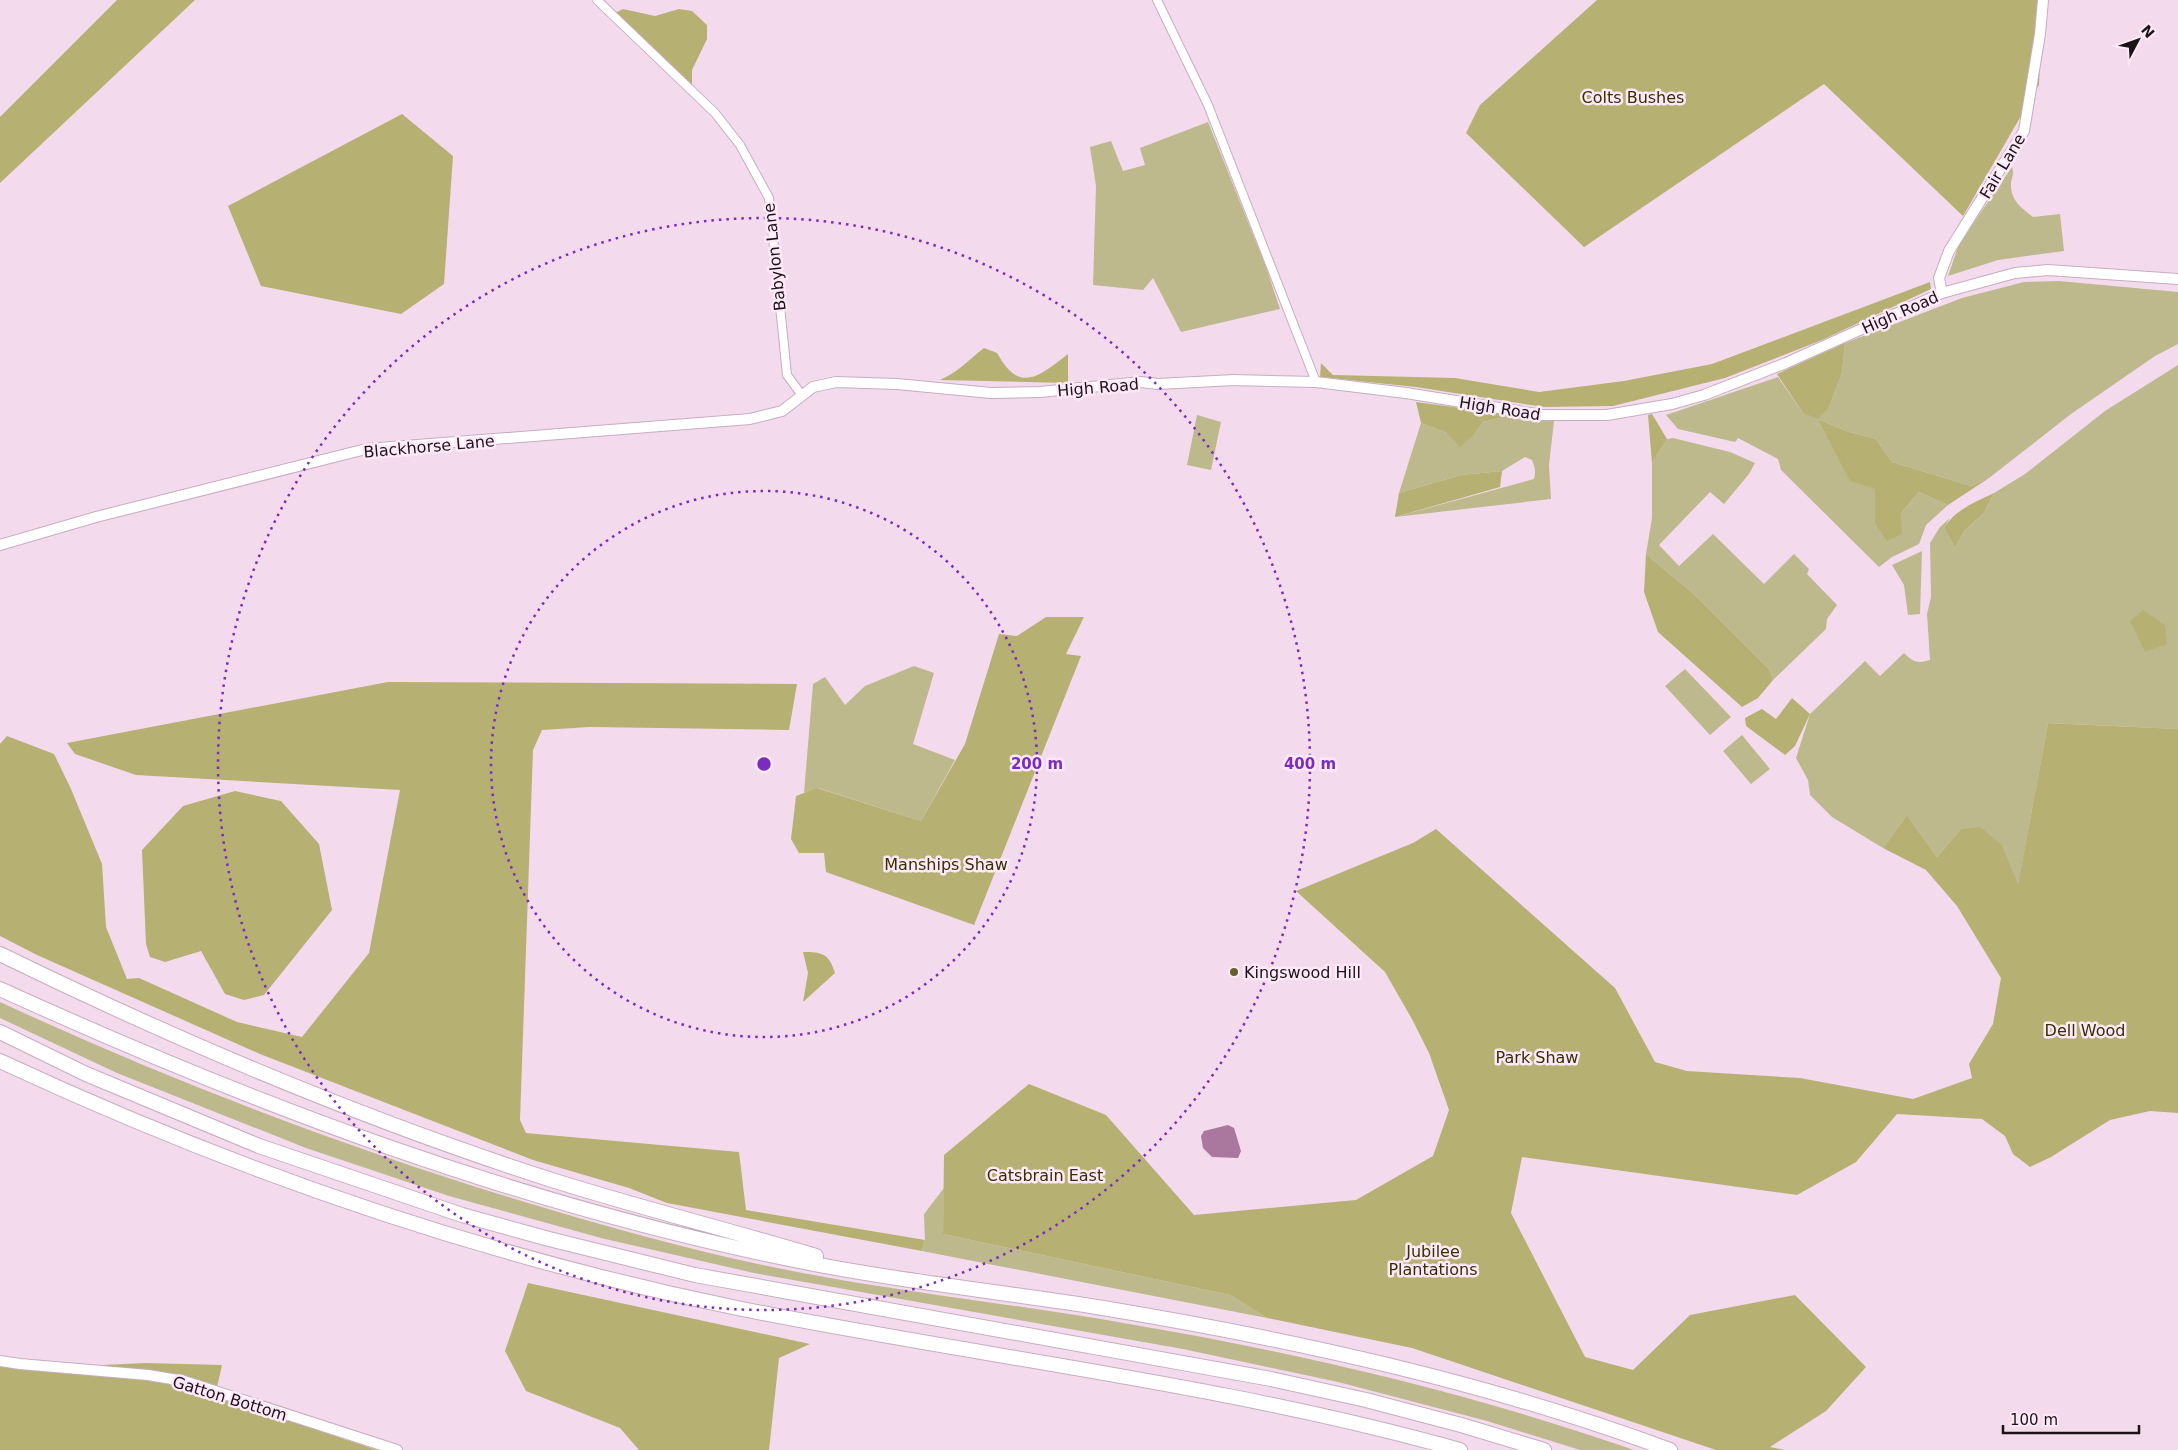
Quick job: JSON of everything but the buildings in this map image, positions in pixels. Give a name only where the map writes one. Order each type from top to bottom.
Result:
[{"type":"highway","points":[[0,954],[125,1016],[200,1049],[426,1136],[571,1186],[884,1276]]},
{"type":"highway","points":[[0,990],[91,1030],[284,1109],[430,1163],[643,1227],[788,1259],[884,1276],[1095,1307],[1279,1341],[1384,1364],[1479,1389],[1571,1416],[1670,1450]]},
{"type":"highway","points":[[0,1032],[86,1074],[259,1146],[462,1215],[549,1240],[695,1274],[1175,1360],[1309,1387],[1461,1425],[1544,1450]]},
{"type":"highway","points":[[0,1061],[176,1139],[268,1174],[432,1231],[546,1263],[743,1309],[1281,1405],[1460,1450]]},
{"type":"street","name":"Babylon Lane","points":[[597,0],[715,112],[740,145],[760,178],[769,198],[788,375],[801,394]]},
{"type":"street","points":[[1157,0],[1208,105],[1316,382]]},
{"type":"street","name":"Fair Lane","points":[[1942,293],[1939,278],[1949,251],[2024,131],[2040,34],[2043,0]]},
{"type":"street","name":"High Road","points":[[801,394],[813,387],[836,382],[897,384],[991,392],[1030,392],[1142,382],[1158,384],[1234,380],[1316,382],[1406,393],[1542,415],[1607,415],[1672,404],[1704,395],[1786,363],[1942,293],[2015,273],[2048,270],[2178,279]]},
{"type":"street","name":"Blackhorse Lane","points":[[0,545],[96,517],[366,450],[750,419],[782,411],[801,394]]},
{"type":"street","name":"Gatton Bottom","points":[[0,1361],[148,1375],[184,1381],[396,1450]]},
{"type":"shaded area","points":[[1208,122],[1266,267],[1280,309],[1181,332],[1153,278],[1143,290],[1093,285],[1096,186],[1090,147],[1111,141],[1123,171],[1145,165],[1140,148]]},
{"type":"shaded area","points":[[2012,167],[2011,184],[2013,197],[2022,208],[2033,217],[2060,214],[2064,251],[1998,260],[1948,276],[1959,244]]},
{"type":"shaded area","points":[[2059,281],[2178,292],[2178,344],[2155,356],[2071,414],[1989,478],[1971,486],[1892,462],[1876,439],[1846,431],[1818,419],[1875,489],[1901,513],[1919,492],[1948,505],[1926,525],[1919,544],[1892,557],[1879,567],[1781,470],[1778,459],[1738,438],[1735,442],[1678,429],[1666,415],[1778,377],[1803,413],[1829,407],[1842,373],[1845,343],[1962,298],[2024,282]]},
{"type":"shaded area","points":[[2178,365],[2178,729],[2048,723],[2018,885],[2003,846],[1961,829],[1937,857],[1907,815],[1883,848],[1832,817],[1810,795],[1808,780],[1796,758],[1810,714],[1865,661],[1880,676],[1904,653],[1916,661],[1930,660],[1927,614],[1931,597],[1930,543],[1940,527],[1950,518],[1944,528],[1955,548],[1964,531],[1984,513],[1994,493],[2025,474],[2105,411]]},
{"type":"shaded area","points":[[1197,415],[1221,422],[1211,470],[1187,465]]},
{"type":"shaded area","points":[[1512,415],[1554,421],[1549,465],[1551,499],[1395,517],[1534,479],[1535,470],[1532,460],[1525,457],[1502,471],[1461,475],[1399,493],[1421,423],[1447,433],[1473,436],[1483,422]]},
{"type":"shaded area","points":[[1673,438],[1730,452],[1755,463],[1749,474],[1724,504],[1710,492],[1659,545],[1679,566],[1713,534],[1764,584],[1794,554],[1809,569],[1807,574],[1837,605],[1827,619],[1826,629],[1773,680],[1770,670],[1696,596],[1646,554],[1652,518],[1652,463],[1667,439]]},
{"type":"shaded area","points":[[1922,551],[1920,614],[1908,615],[1904,585],[1892,565]]},
{"type":"shaded area","points":[[914,666],[934,673],[913,744],[955,760],[921,821],[818,788],[804,793],[813,684],[825,677],[845,705],[865,686]]},
{"type":"shaded area","points":[[1685,669],[1731,717],[1710,735],[1665,686]]},
{"type":"shaded area","points":[[1742,735],[1770,769],[1751,784],[1723,751]]},
{"type":"shaded area","points":[[0,1002],[131,1060],[331,1138],[467,1184],[637,1234],[739,1260],[808,1274],[888,1288],[1129,1324],[1257,1348],[1384,1376],[1510,1410],[1634,1450],[1580,1450],[1487,1421],[1338,1382],[1183,1349],[754,1273],[601,1238],[449,1196],[306,1148],[117,1073],[0,1018]]},
{"type":"shaded area","points":[[1228,1125],[1234,1128],[1241,1151],[1238,1158],[1212,1157],[1203,1148],[1201,1136],[1204,1131]]},
{"type":"shaded area","points":[[944,1188],[943,1234],[1230,1295],[1267,1318],[922,1251],[925,1240],[924,1214]]},
{"type":"green space","points":[[117,0],[195,0],[0,183],[0,117]]},
{"type":"green space","name":"Colts Bushes","points":[[1597,0],[2043,0],[2039,85],[1963,216],[1824,84],[1584,247],[1466,133],[1480,105]]},
{"type":"green space","points":[[623,9],[655,16],[679,9],[692,11],[707,25],[707,39],[692,70],[692,88],[615,13]]},
{"type":"green space","points":[[402,114],[453,156],[444,284],[401,314],[261,286],[228,206]]},
{"type":"green space","points":[[1930,282],[1931,289],[1822,340],[1725,378],[1613,406],[1544,407],[1416,387],[1320,377],[1321,363],[1333,375],[1455,378],[1539,392],[1624,381],[1712,364]]},
{"type":"green space","points":[[1845,343],[1842,373],[1829,407],[1818,419],[1803,413],[1777,374]]},
{"type":"green space","points":[[984,348],[997,353],[1005,366],[1014,374],[1030,378],[1038,375],[1068,354],[1068,383],[940,380],[958,369]]},
{"type":"green space","points":[[1416,402],[1512,415],[1483,422],[1473,436],[1460,447],[1447,433],[1421,423]]},
{"type":"green space","points":[[1652,414],[1667,439],[1652,463],[1648,415]]},
{"type":"green space","points":[[1818,419],[1846,431],[1876,439],[1892,462],[1971,486],[1989,478],[1948,505],[1919,492],[1901,513],[1902,534],[1887,541],[1875,523],[1875,489],[1850,481]]},
{"type":"green space","points":[[1502,471],[1500,487],[1395,517],[1399,493],[1461,475]]},
{"type":"green space","points":[[1994,493],[1984,513],[1964,531],[1955,548],[1944,528],[1960,511]]},
{"type":"green space","points":[[1646,554],[1696,596],[1770,670],[1773,680],[1758,698],[1742,707],[1658,632],[1644,592]]},
{"type":"green space","points":[[2143,610],[2165,625],[2167,644],[2145,652],[2130,621]]},
{"type":"green space","name":"Manships Shaw","points":[[1046,617],[1084,617],[1066,654],[1081,656],[974,925],[826,872],[824,853],[799,853],[791,839],[796,796],[817,788],[921,821],[965,744],[999,634],[1017,636]]},
{"type":"green space","points":[[388,682],[797,684],[789,730],[590,727],[542,730],[533,750],[520,1120],[526,1133],[739,1152],[746,1210],[925,1240],[922,1251],[667,1203],[629,1188],[533,1160],[260,1054],[37,955],[0,936],[0,744],[7,736],[54,754],[71,789],[102,864],[106,927],[127,979],[139,978],[237,1022],[302,1037],[369,953],[400,790],[136,775],[75,754],[67,743]]},
{"type":"green space","points":[[1792,698],[1810,714],[1795,746],[1785,755],[1746,726],[1745,718],[1762,709],[1776,719]]},
{"type":"green space","points":[[2048,723],[2178,729],[2178,1113],[2150,1111],[2110,1120],[2051,1157],[2030,1167],[2013,1154],[2005,1136],[1982,1119],[1897,1114],[1856,1162],[1797,1195],[1522,1157],[1511,1213],[1585,1357],[1633,1370],[1690,1315],[1795,1295],[1866,1367],[1826,1411],[1770,1447],[1785,1450],[1716,1450],[1412,1348],[1267,1318],[1230,1295],[943,1234],[944,1155],[1029,1084],[1106,1115],[1194,1215],[1356,1200],[1433,1156],[1449,1110],[1429,1053],[1413,1021],[1385,972],[1296,891],[1413,843],[1436,829],[1615,988],[1655,1062],[1687,1071],[1800,1078],[1913,1099],[1972,1078],[1969,1064],[1993,1024],[2001,978],[1957,906],[1926,870],[1883,848],[1907,815],[1937,857],[1961,829],[1980,827],[2003,846],[2018,884]]},
{"type":"green space","points":[[235,791],[281,801],[319,844],[332,910],[264,995],[244,1000],[225,994],[201,951],[165,962],[150,957],[146,944],[142,850],[183,806]]},
{"type":"green space","points":[[803,952],[824,955],[828,958],[835,973],[803,1002],[808,973]]},
{"type":"green space","points":[[528,1283],[810,1344],[779,1358],[769,1450],[639,1450],[620,1428],[526,1391],[505,1351]]},
{"type":"green space","points":[[146,1363],[222,1365],[215,1396],[377,1450],[0,1450],[0,1366],[16,1369]]},
{"type":"place","name":"Kingswood Hill","points":[[1234,972]]},
{"type":"park label","name":"Dell Wood","points":[[2085,1030]]},
{"type":"park label","name":"Park Shaw","points":[[1537,1057]]},
{"type":"park label","name":"Catsbrain East","points":[[1045,1175]]},
{"type":"park label","name":"Jubilee Plantations","points":[[1433,1260]]}]
